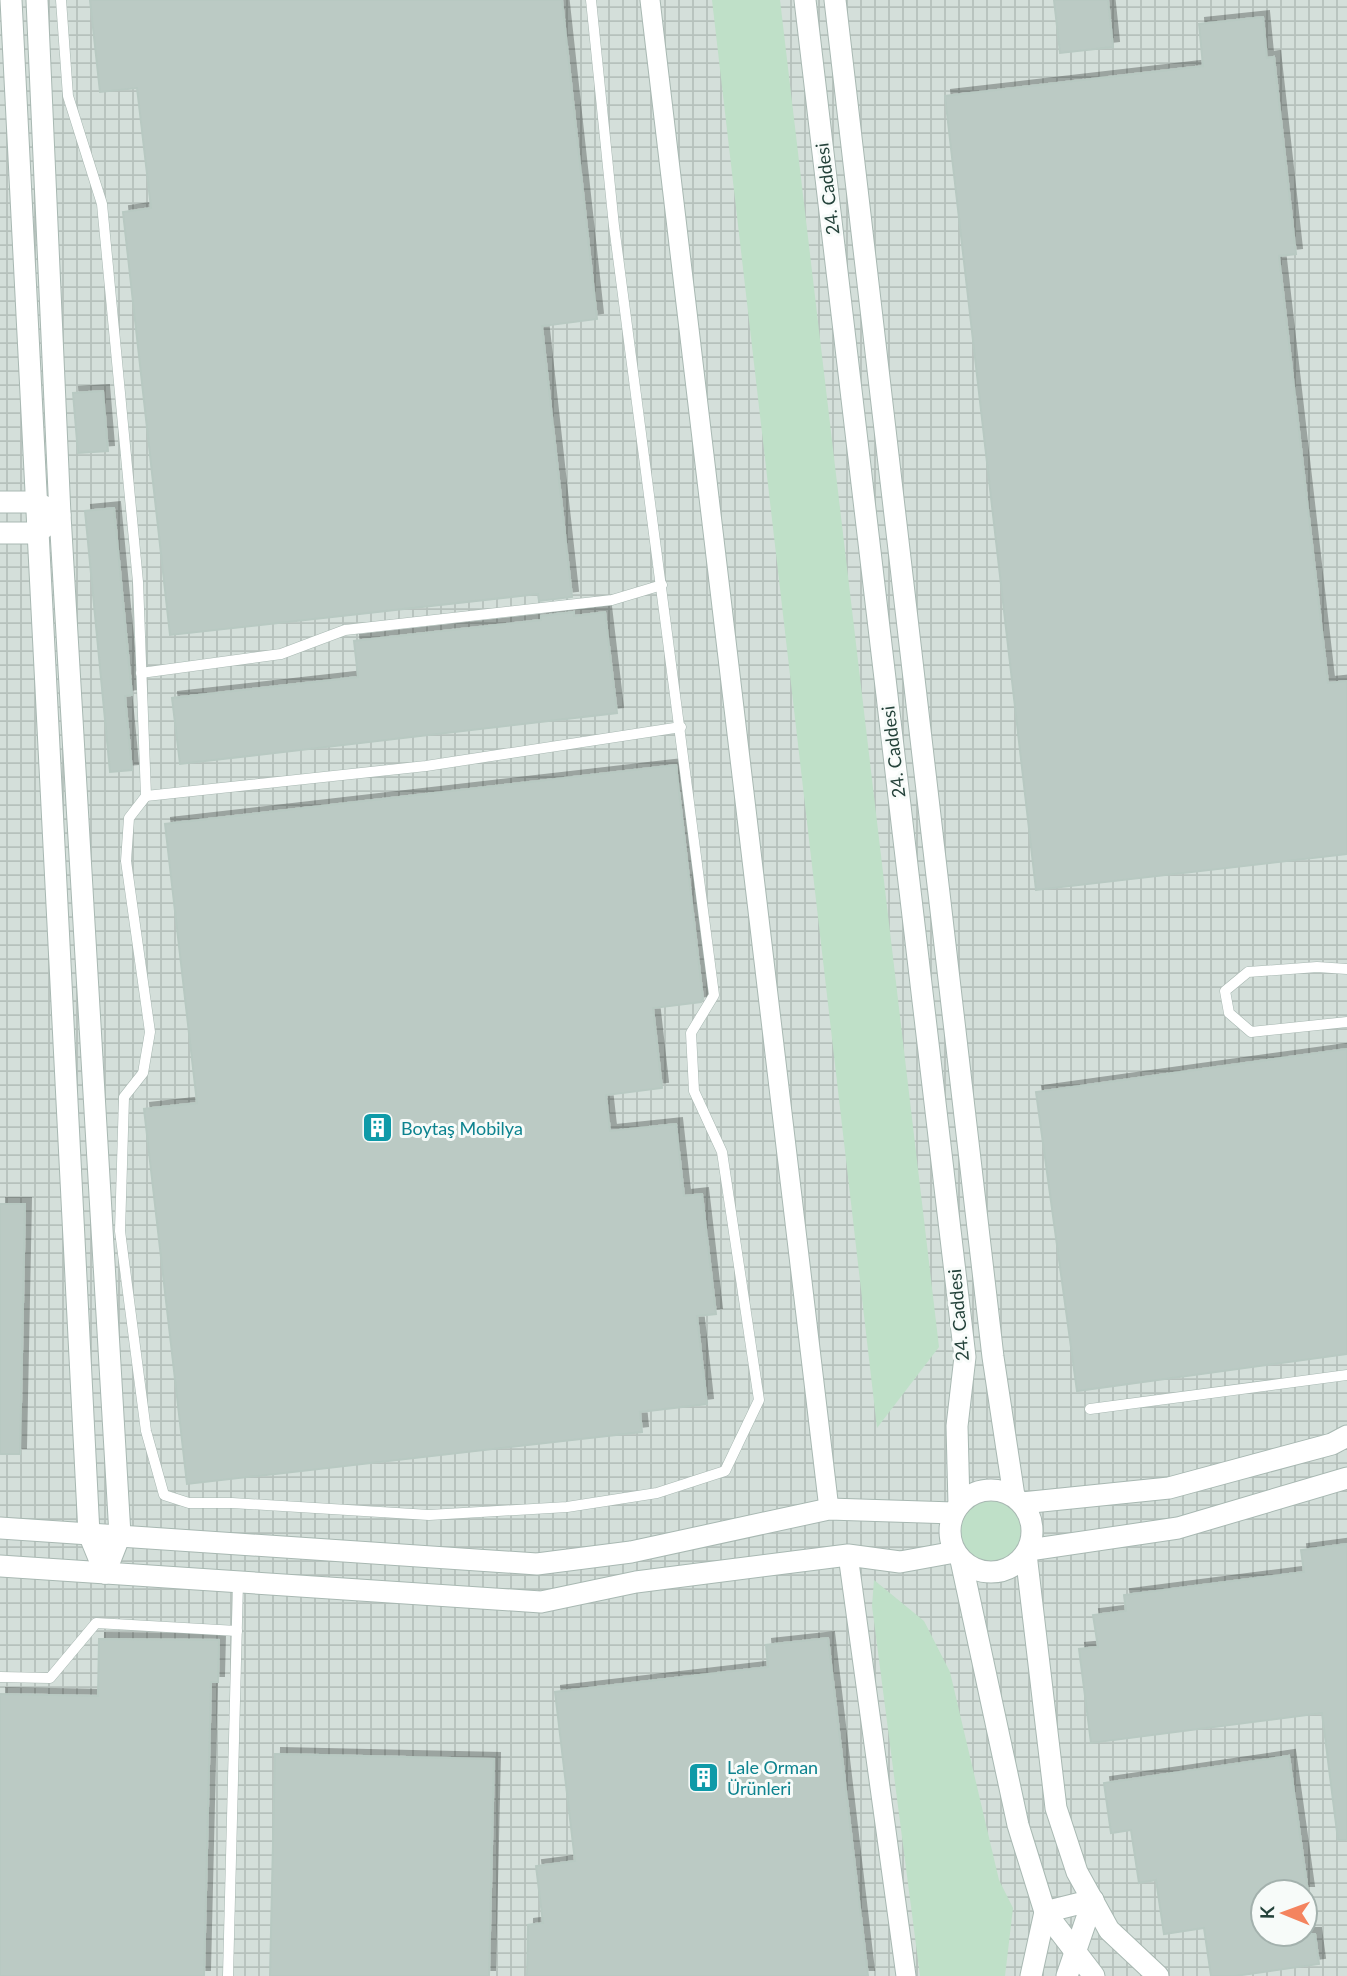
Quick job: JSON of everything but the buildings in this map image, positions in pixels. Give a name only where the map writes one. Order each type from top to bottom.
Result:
[{"type":"street","points":[[10,0],[89,1534],[106,1573]]},
{"type":"street","points":[[37,0],[60,515],[120,1535],[106,1573]]},
{"type":"street","points":[[650,0],[830,1509]]},
{"type":"street","name":"24. Caddesi","points":[[804,0],[965,1357],[957,1426],[957,1509]]},
{"type":"street","name":"24. Caddesi","points":[[835,0],[993,1357],[1018,1500]]},
{"type":"street","points":[[0,502],[36,502],[60,515]]},
{"type":"street","points":[[0,533],[37,533],[60,515]]},
{"type":"street","points":[[0,1528],[537,1564],[631,1552],[830,1509],[957,1509],[985,1490],[995,1490],[1018,1500],[1169,1488],[1332,1444],[1347,1436]]},
{"type":"street","points":[[0,1566],[541,1602],[636,1582],[848,1555],[900,1562],[958,1556],[978,1571],[998,1573],[1016,1565],[1027,1552],[1178,1528],[1347,1478]]},
{"type":"street","points":[[1018,1500],[1031,1520],[1027,1552],[1056,1808],[1077,1872],[1109,1930],[1158,1976]]},
{"type":"street","points":[[957,1509],[950,1533],[958,1556],[1018,1825],[1045,1912],[1094,1976]]},
{"type":"street","points":[[848,1555],[906,1976]]},
{"type":"street","points":[[1045,1912],[1093,1900]]},
{"type":"street","points":[[1067,1976],[1093,1900]]},
{"type":"street","points":[[1031,1976],[1045,1912]]},
{"type":"lane","points":[[61,0],[68,96],[102,204],[138,582],[146,796],[129,818],[126,861],[150,1032],[143,1073],[124,1097],[120,1231],[146,1431],[163,1495],[189,1503],[232,1503],[429,1515],[567,1507],[657,1493],[725,1471],[759,1400],[722,1152],[694,1091],[691,1033],[714,995],[614,226],[591,0]]},
{"type":"lane","points":[[141,673],[281,654],[345,630],[612,600],[662,585]]},
{"type":"lane","points":[[146,796],[426,766],[681,727]]},
{"type":"lane","points":[[1347,969],[1317,967],[1248,972],[1225,991],[1229,1013],[1251,1032],[1347,1022]]},
{"type":"lane","points":[[1090,1409],[1347,1375]]},
{"type":"lane","points":[[228,1976],[238,1582]]},
{"type":"lane","points":[[0,1677],[50,1678],[96,1623],[237,1631]]},
{"type":"shaded area","points":[[0,0],[1347,0],[1347,1976],[0,1976]]},
{"type":"green space","points":[[712,0],[780,0],[939,1347],[877,1428]]},
{"type":"green space","points":[[991,1501],[1008,1506],[1016,1514],[1021,1531],[1016,1548],[1008,1556],[991,1561],[974,1556],[966,1548],[961,1531],[966,1514],[974,1506]]},
{"type":"green space","points":[[874,1580],[924,1621],[950,1672],[999,1880],[1013,1908],[1005,1976],[920,1976],[872,1606]]},
{"type":"place","name":"Boytaş Mobilya","points":[[378,1128]]},
{"type":"place","name":"Lale Orman Ürünleri","points":[[704,1777]]}]
